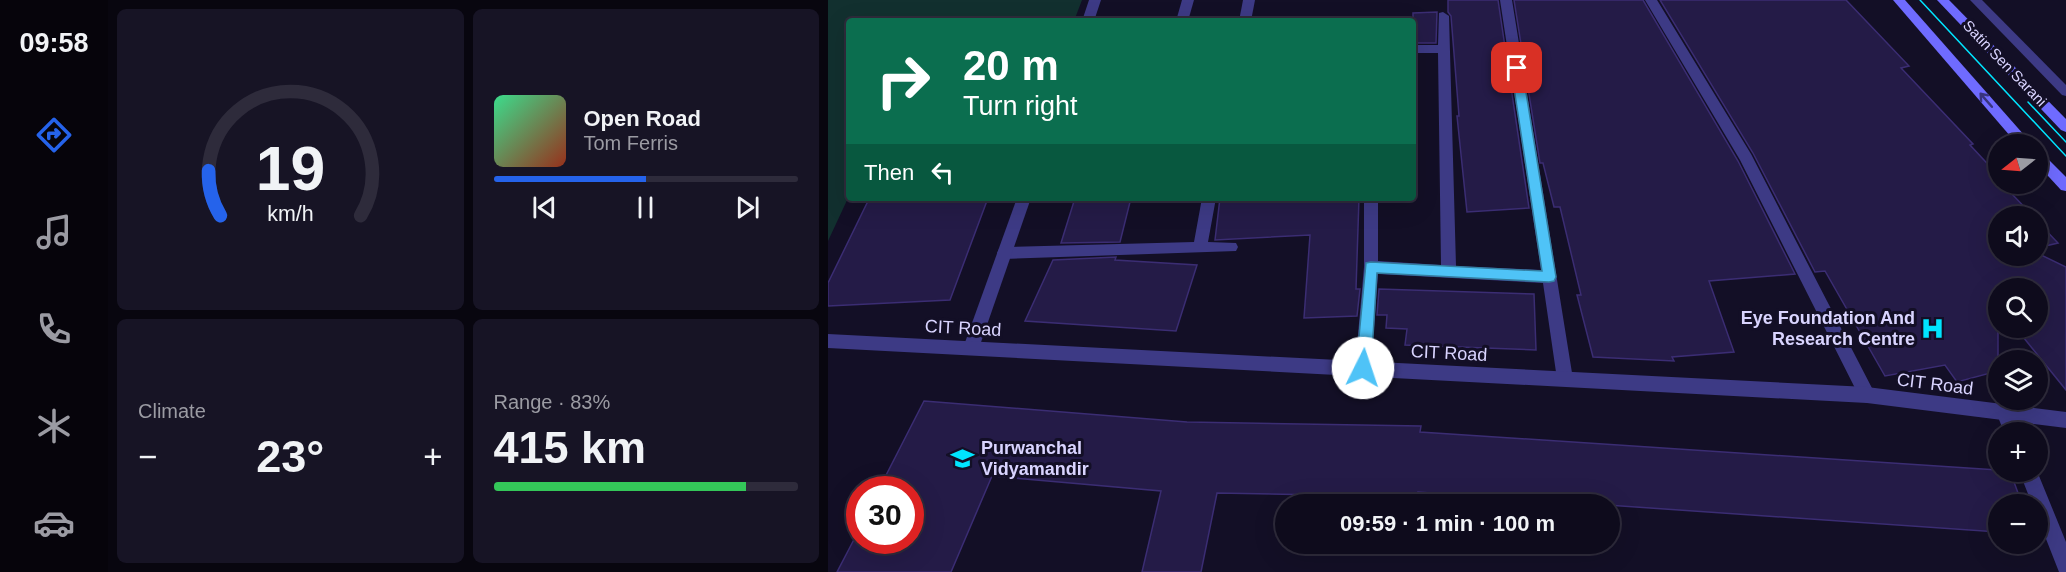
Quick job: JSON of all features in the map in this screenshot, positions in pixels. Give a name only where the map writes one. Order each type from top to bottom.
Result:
[{"type":"main road","name":"Satin Sen Sarani","points":[[1899,0],[2016,134]]},
{"type":"main road","name":"Satin Sen Sarani","points":[[1943,0],[2066,127]]},
{"type":"main road","points":[[2048,167],[2066,186]]},
{"type":"street","points":[[1089,18],[1095,0]]},
{"type":"street","points":[[1183,18],[1188,0]]},
{"type":"street","points":[[1246,18],[1249,0]]},
{"type":"street","points":[[1506,0],[1565,379]]},
{"type":"street","points":[[1651,0],[1746,158],[1867,395]]},
{"type":"street","points":[[1976,0],[2066,92]]},
{"type":"street","points":[[1443,16],[1449,271]]},
{"type":"street","points":[[1416,50],[1443,49]]},
{"type":"street","points":[[971,348],[1023,201]]},
{"type":"street","points":[[1200,247],[1208,201]]},
{"type":"street","points":[[1363,368],[1371,267],[1371,201]]},
{"type":"street","points":[[1004,253],[1231,247]]},
{"type":"street","points":[[1371,267],[1549,277]]},
{"type":"street","name":"CIT Road","points":[[828,341],[1867,395],[2066,420]]},
{"type":"street","points":[[2004,412],[2008,422]]},
{"type":"street","points":[[2032,482],[2066,565]]},
{"type":"green space","points":[[828,0],[1082,0],[1075,18],[846,18],[847,201],[828,241]]},
{"type":"building","points":[[1448,0],[1498,0],[1529,208],[1467,212]]},
{"type":"building","points":[[1514,0],[1643,0],[1738,161],[1795,274],[1709,281],[1734,352],[1672,357],[1674,361],[1593,357],[1577,295],[1581,295],[1560,207],[1554,207],[1543,163],[1540,163]]},
{"type":"building","points":[[1660,0],[1846,0],[1909,66],[1901,68],[1973,144],[1970,145],[1988,164],[1988,194],[2012,194],[2023,206],[1988,206],[1988,266],[2048,266],[2048,258],[2066,267],[2066,390],[2048,368],[2048,350],[2034,350],[2024,338],[2048,338],[2048,278],[1988,278],[1988,338],[1998,338],[1998,350],[1988,350],[1988,374],[1957,382],[1945,365],[1885,376],[1825,271],[1815,272],[1753,153]]},
{"type":"building","points":[[1437,12],[1436,43],[1416,43],[1416,18],[1413,18],[1413,13]]},
{"type":"building","points":[[868,201],[987,201],[950,300],[828,306],[828,283]]},
{"type":"building","points":[[1074,201],[1130,201],[1120,242],[1061,243]]},
{"type":"building","points":[[1220,201],[1359,201],[1356,289],[1360,289],[1357,316],[1304,318],[1310,235],[1215,240]]},
{"type":"building","points":[[2048,233],[2058,243],[2048,245]]},
{"type":"building","points":[[1116,257],[1115,260],[1197,265],[1176,331],[1025,321],[1053,260]]},
{"type":"building","points":[[1379,289],[1534,294],[1536,350],[1405,345],[1407,329],[1386,328],[1387,315],[1377,315]]},
{"type":"building","points":[[924,401],[1187,422],[1421,426],[1420,432],[1988,470],[1988,482],[2014,482],[2018,494],[1988,494],[1988,531],[1620,506],[1620,494],[1217,493],[1201,572],[1142,572],[1161,491],[992,476],[951,572],[837,572],[846,554],[924,554],[924,476],[886,476]]},
{"type":"tram line","points":[[1920,0],[2066,156]]},
{"type":"tram line","points":[[2028,102],[2066,142]]},
{"type":"place","name":"Eye Foundation And Research Centre","points":[[1933,328]]},
{"type":"place","name":"Purwanchal Vidyamandir","points":[[963,458]]},
{"type":"route","points":[[1363,368],[1371,267],[1549,277],[1517,68]]}]
